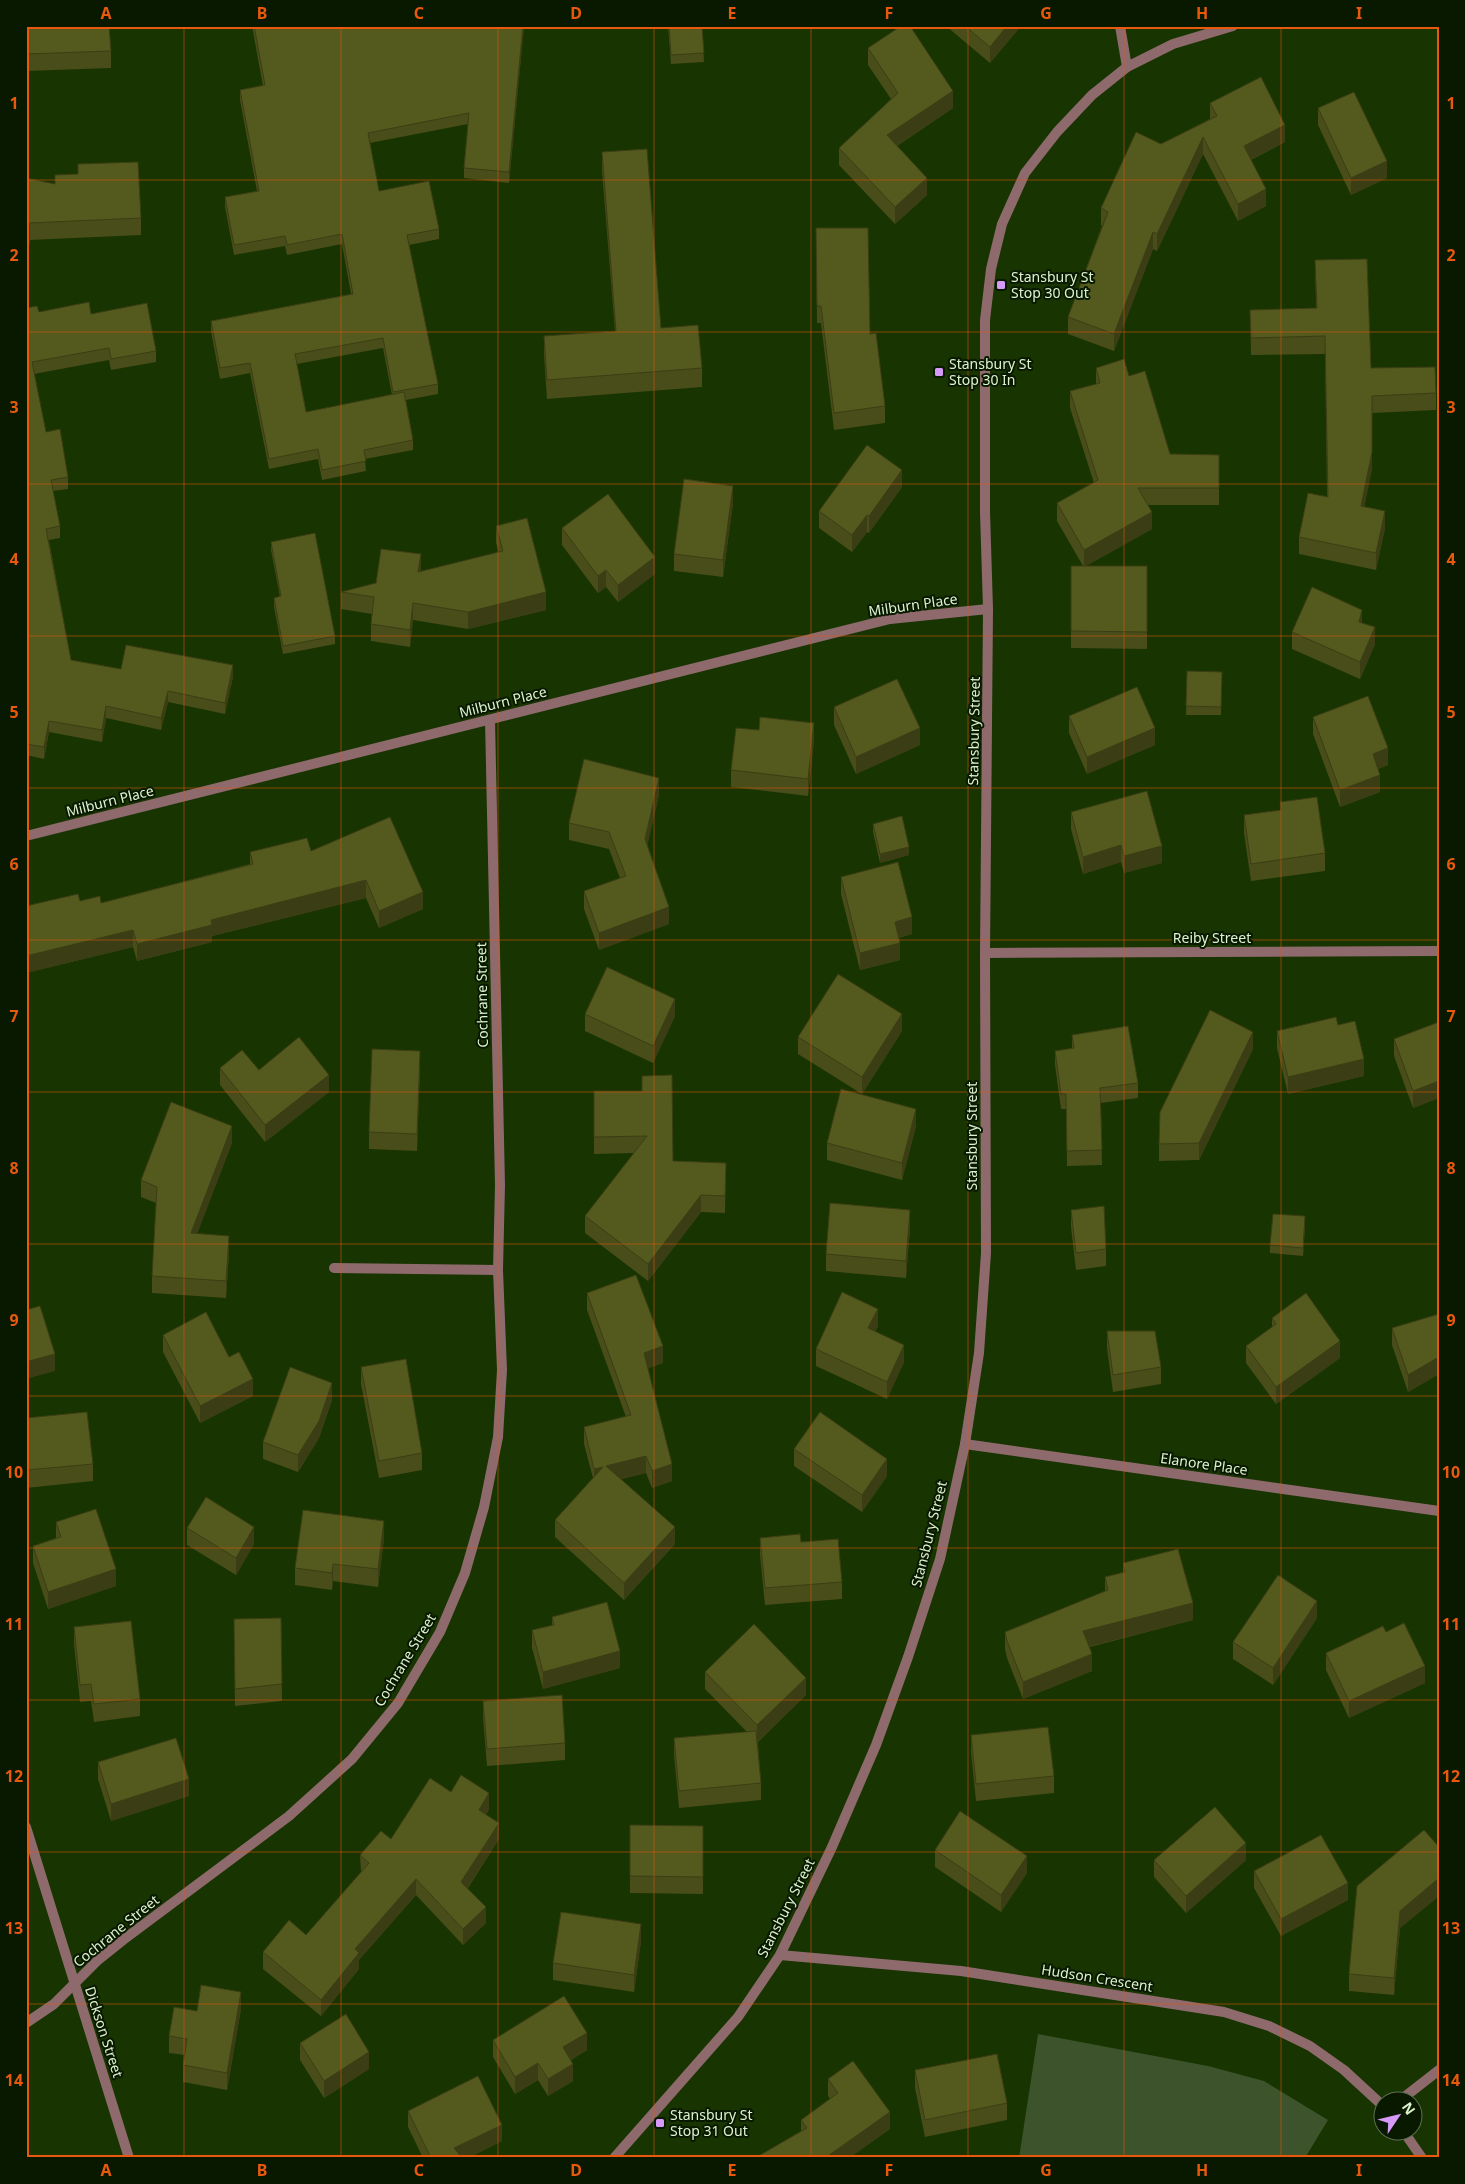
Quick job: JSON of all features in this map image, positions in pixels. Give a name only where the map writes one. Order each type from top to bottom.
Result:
[{"type":"street","points":[[1120,26],[1127,67]]},
{"type":"street","name":"Stansbury Street","points":[[614,2158],[738,2017],[780,1955],[832,1848],[876,1745],[908,1657],[940,1560],[965,1444],[979,1353],[986,1253],[985,953],[988,609],[985,502],[985,320],[991,270],[1002,224],[1025,173],[1057,132],[1092,95],[1127,67],[1173,44],[1233,26]]},
{"type":"street","name":"Milburn Place","points":[[26,836],[890,620],[988,609]]},
{"type":"street","name":"Cochrane Street","points":[[26,2023],[54,2004],[98,1960],[123,1940],[289,1816],[352,1759],[398,1703],[440,1632],[465,1573],[484,1507],[498,1437],[502,1370],[498,1270],[500,1175],[490,720]]},
{"type":"street","name":"Reiby Street","points":[[985,953],[1439,951]]},
{"type":"street","points":[[334,1268],[498,1270]]},
{"type":"street","name":"Elanore Place","points":[[965,1444],[1439,1510]]},
{"type":"street","name":"Dickson Street","points":[[26,1828],[129,2158]]},
{"type":"street","name":"Hudson Crescent","points":[[780,1955],[961,1970],[1224,2012],[1268,2026],[1310,2046],[1344,2070],[1372,2096]]},
{"type":"street","points":[[1411,2092],[1439,2070]]},
{"type":"street","points":[[1411,2142],[1422,2158]]},
{"type":"green space","points":[[1038,2034],[1208,2066],[1264,2081],[1328,2120],[1305,2158],[1019,2158]]},
{"type":"building","points":[[26,26],[109,26],[111,51],[26,54]]},
{"type":"building","points":[[254,26],[523,26],[509,172],[464,168],[469,113],[368,133],[379,191],[429,181],[439,229],[407,235],[438,384],[393,392],[383,338],[295,354],[306,412],[404,392],[413,440],[364,450],[366,461],[322,470],[318,449],[269,459],[250,363],[220,368],[211,321],[353,294],[342,234],[287,245],[285,236],[234,245],[225,197],[259,191],[240,90],[265,85]]},
{"type":"building","points":[[669,26],[702,26],[704,53],[671,55]]},
{"type":"building","points":[[901,26],[910,26],[953,91],[887,135],[927,178],[895,207],[839,148],[898,93],[868,48]]},
{"type":"building","points":[[965,26],[1007,26],[990,47]]},
{"type":"building","points":[[1261,77],[1285,125],[1244,146],[1266,189],[1238,204],[1203,137],[1157,234],[1153,232],[1114,334],[1068,317],[1108,212],[1101,208],[1136,132],[1161,144],[1217,116],[1210,103]]},
{"type":"building","points":[[1354,92],[1387,161],[1351,178],[1318,108]]},
{"type":"building","points":[[647,149],[661,328],[698,325],[702,368],[547,380],[544,336],[616,331],[602,152]]},
{"type":"building","points":[[138,162],[141,218],[30,223],[26,242],[26,178],[55,184],[55,175],[78,174],[78,164]]},
{"type":"building","points":[[816,228],[868,228],[870,334],[876,333],[885,406],[834,413],[821,306],[817,306]]},
{"type":"building","points":[[1367,259],[1371,368],[1435,367],[1436,393],[1372,396],[1372,452],[1361,506],[1385,511],[1376,553],[1299,537],[1308,493],[1328,497],[1325,336],[1251,338],[1250,310],[1317,308],[1315,260]]},
{"type":"building","points":[[89,302],[91,314],[147,303],[156,351],[111,359],[109,348],[32,362],[46,432],[60,429],[68,477],[51,480],[60,526],[46,529],[71,660],[121,669],[126,645],[233,665],[225,703],[168,691],[161,718],[106,706],[102,730],[49,721],[44,747],[26,744],[26,677],[29,677],[26,665],[26,308],[37,306],[39,312]]},
{"type":"building","points":[[1124,359],[1129,376],[1145,371],[1170,454],[1219,455],[1219,488],[1138,488],[1152,512],[1084,550],[1057,503],[1098,480],[1070,391],[1100,383],[1096,368]]},
{"type":"building","points":[[867,445],[902,470],[869,516],[867,515],[852,535],[819,511]]},
{"type":"building","points":[[684,479],[733,486],[723,560],[674,554]]},
{"type":"building","points":[[608,494],[655,557],[618,585],[606,570],[598,576],[562,528]]},
{"type":"building","points":[[527,518],[546,592],[468,612],[413,603],[410,630],[371,624],[374,597],[341,592],[376,583],[381,549],[421,554],[418,572],[503,551],[496,526]]},
{"type":"building","points":[[315,533],[335,636],[283,646],[274,598],[281,596],[271,542]]},
{"type":"building","points":[[1071,566],[1147,566],[1147,632],[1071,631]]},
{"type":"building","points":[[1312,587],[1362,610],[1359,622],[1375,627],[1360,662],[1292,632]]},
{"type":"building","points":[[1187,671],[1222,672],[1221,707],[1186,706]]},
{"type":"building","points":[[897,679],[920,728],[856,757],[834,707]]},
{"type":"building","points":[[1137,687],[1155,728],[1087,757],[1069,716]]},
{"type":"building","points":[[1368,696],[1388,748],[1373,754],[1380,775],[1340,790],[1313,717]]},
{"type":"building","points":[[760,717],[814,723],[808,779],[731,770],[736,728],[759,730]]},
{"type":"building","points":[[584,759],[659,778],[645,839],[669,907],[599,933],[584,891],[626,876],[609,832],[569,823]]},
{"type":"building","points":[[1147,791],[1162,846],[1124,856],[1121,845],[1083,857],[1071,812]]},
{"type":"building","points":[[1317,797],[1325,853],[1251,864],[1244,815],[1281,810],[1280,802]]},
{"type":"building","points":[[902,816],[909,847],[880,854],[873,824]]},
{"type":"building","points":[[390,817],[423,892],[379,911],[366,880],[211,920],[212,925],[137,944],[133,930],[26,956],[26,906],[78,894],[80,901],[100,896],[101,903],[253,864],[250,852],[307,838],[311,851]]},
{"type":"building","points":[[898,862],[912,917],[895,922],[900,943],[860,953],[841,877]]},
{"type":"building","points":[[607,967],[675,999],[653,1046],[585,1014]]},
{"type":"building","points":[[838,974],[902,1014],[862,1077],[798,1037]]},
{"type":"building","points":[[1210,1010],[1253,1032],[1199,1143],[1159,1144],[1160,1112]]},
{"type":"building","points":[[1336,1017],[1338,1025],[1355,1021],[1364,1059],[1288,1077],[1277,1031]]},
{"type":"building","points":[[1439,1022],[1439,1081],[1413,1091],[1394,1039]]},
{"type":"building","points":[[1128,1026],[1138,1083],[1100,1088],[1102,1150],[1067,1151],[1066,1094],[1061,1094],[1055,1051],[1074,1048],[1072,1035]]},
{"type":"building","points":[[299,1037],[329,1075],[265,1125],[220,1068],[242,1050],[259,1070]]},
{"type":"building","points":[[372,1049],[420,1051],[417,1134],[369,1132]]},
{"type":"building","points":[[672,1075],[673,1161],[726,1163],[725,1196],[701,1195],[648,1264],[585,1216],[647,1136],[594,1137],[594,1091],[642,1091],[642,1076]]},
{"type":"building","points":[[841,1089],[916,1109],[902,1163],[827,1143]]},
{"type":"building","points":[[171,1102],[232,1126],[191,1233],[229,1236],[226,1281],[152,1276],[157,1187],[141,1180]]},
{"type":"building","points":[[830,1203],[910,1210],[906,1261],[826,1254]]},
{"type":"building","points":[[1104,1206],[1106,1249],[1076,1253],[1071,1210]]},
{"type":"building","points":[[1273,1214],[1305,1216],[1303,1248],[1270,1245]]},
{"type":"building","points":[[636,1275],[663,1346],[644,1353],[672,1464],[652,1471],[646,1456],[606,1466],[675,1527],[624,1583],[555,1520],[603,1467],[594,1469],[584,1427],[631,1415],[587,1293]]},
{"type":"building","points":[[842,1292],[878,1309],[868,1328],[904,1345],[887,1382],[816,1349]]},
{"type":"building","points":[[1306,1293],[1340,1341],[1276,1387],[1246,1346],[1276,1324],[1272,1318]]},
{"type":"building","points":[[40,1306],[55,1354],[26,1362],[26,1310]]},
{"type":"building","points":[[206,1312],[229,1357],[239,1352],[253,1379],[200,1406],[163,1335]]},
{"type":"building","points":[[1439,1314],[1439,1357],[1408,1375],[1392,1328]]},
{"type":"building","points":[[1107,1331],[1155,1331],[1161,1367],[1113,1375]]},
{"type":"building","points":[[406,1359],[422,1453],[379,1461],[361,1367]]},
{"type":"building","points":[[290,1367],[332,1383],[319,1421],[298,1455],[263,1442]]},
{"type":"building","points":[[87,1412],[93,1464],[26,1470],[26,1418]]},
{"type":"building","points":[[820,1412],[887,1459],[862,1495],[794,1449]]},
{"type":"building","points":[[206,1497],[254,1527],[236,1558],[187,1528]]},
{"type":"building","points":[[96,1509],[116,1569],[48,1592],[33,1546],[61,1537],[56,1522]]},
{"type":"building","points":[[303,1510],[384,1521],[378,1569],[333,1564],[332,1573],[295,1568]]},
{"type":"building","points":[[800,1534],[801,1542],[838,1539],[842,1582],[765,1588],[760,1538]]},
{"type":"building","points":[[1178,1549],[1193,1603],[1083,1631],[1092,1654],[1023,1682],[1005,1632],[1108,1590],[1105,1577],[1125,1572],[1123,1563]]},
{"type":"building","points":[[1278,1575],[1317,1601],[1273,1668],[1233,1642]]},
{"type":"building","points":[[607,1602],[620,1651],[543,1672],[532,1630],[554,1625],[552,1617]]},
{"type":"building","points":[[281,1618],[282,1684],[235,1689],[234,1619]]},
{"type":"building","points":[[131,1621],[140,1699],[94,1704],[91,1684],[80,1685],[74,1627]]},
{"type":"building","points":[[1404,1623],[1425,1666],[1349,1701],[1326,1653],[1383,1626],[1386,1632]]},
{"type":"building","points":[[754,1624],[806,1678],[757,1725],[705,1672]]},
{"type":"building","points":[[562,1695],[565,1743],[487,1749],[483,1701]]},
{"type":"building","points":[[1048,1727],[1054,1776],[976,1784],[971,1735]]},
{"type":"building","points":[[756,1731],[761,1783],[679,1791],[674,1738]]},
{"type":"building","points":[[176,1738],[189,1779],[111,1804],[98,1762]]},
{"type":"building","points":[[461,1775],[489,1793],[479,1810],[499,1823],[461,1882],[486,1907],[463,1929],[416,1879],[355,1949],[359,1953],[321,2000],[263,1952],[289,1920],[306,1935],[369,1863],[360,1855],[381,1831],[391,1839],[430,1778],[451,1792]]},
{"type":"building","points":[[1215,1807],[1246,1843],[1186,1896],[1154,1860]]},
{"type":"building","points":[[960,1811],[1027,1856],[1001,1895],[935,1850]]},
{"type":"building","points":[[630,1825],[703,1826],[703,1877],[630,1876]]},
{"type":"building","points":[[1424,1830],[1439,1847],[1439,1878],[1400,1911],[1394,1978],[1349,1974],[1357,1886]]},
{"type":"building","points":[[1321,1835],[1348,1883],[1281,1919],[1254,1871]]},
{"type":"building","points":[[561,1912],[641,1924],[634,1975],[553,1963]]},
{"type":"building","points":[[201,1985],[241,1992],[227,2073],[183,2065],[187,2039],[169,2036],[174,2007],[197,2011]]},
{"type":"building","points":[[564,1996],[587,2033],[563,2047],[573,2064],[548,2079],[538,2063],[515,2077],[493,2040]]},
{"type":"building","points":[[346,2014],[369,2052],[324,2081],[300,2043]]},
{"type":"building","points":[[997,2054],[1007,2103],[925,2120],[915,2070]]},
{"type":"building","points":[[853,2061],[890,2112],[825,2158],[755,2158],[807,2128],[801,2120],[838,2093],[828,2079]]},
{"type":"building","points":[[478,2076],[502,2125],[454,2148],[462,2158],[431,2158],[408,2111]]},
{"type":"place","name":"Stansbury St Stop 30 Out","points":[[1001,285]]},
{"type":"place","name":"Stansbury St Stop 30 In","points":[[939,372]]},
{"type":"place","name":"Stansbury St Stop 31 Out","points":[[660,2123]]}]
